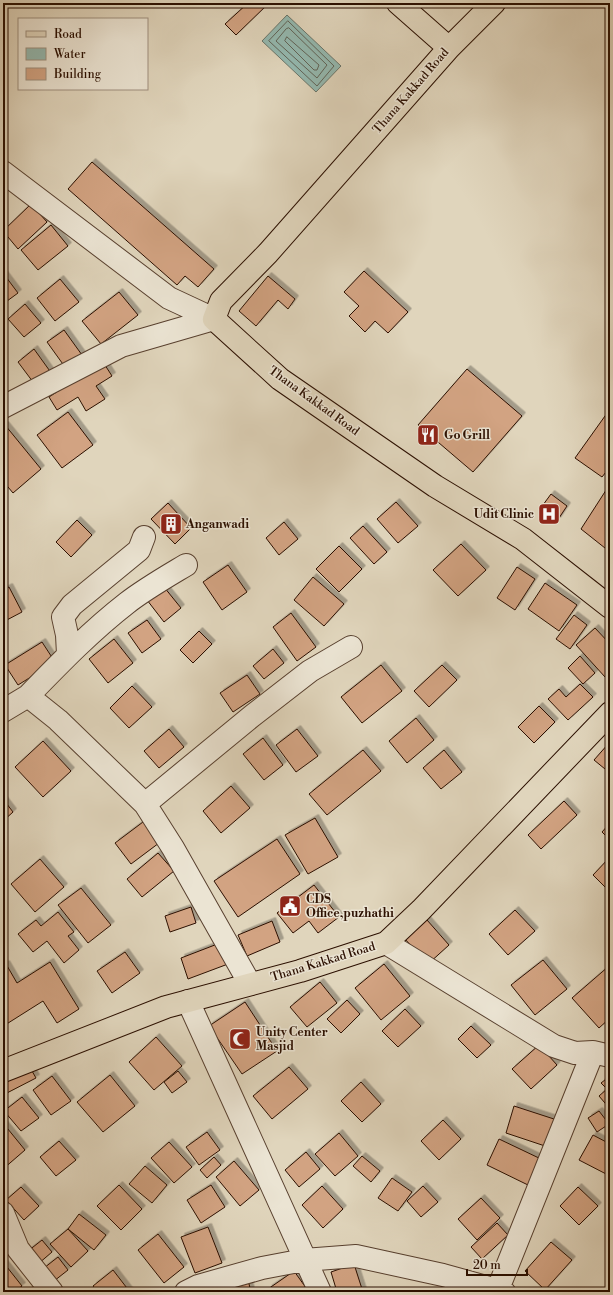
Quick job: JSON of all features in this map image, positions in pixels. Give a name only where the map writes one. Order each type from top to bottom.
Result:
[{"type":"main road","points":[[398,3],[449,48]]},
{"type":"main road","name":"Thana Kakkad Road","points":[[494,3],[449,48],[268,253],[221,301],[214,319],[280,379],[435,486],[523,539],[610,607]]},
{"type":"main road","name":"Thana Kakkad Road","points":[[3,1071],[166,1007],[300,971],[386,943],[421,910],[610,713]]},
{"type":"street","points":[[3,172],[169,298],[214,319]]},
{"type":"street","points":[[3,407],[121,346],[214,319]]},
{"type":"street","points":[[68,654],[67,635],[62,617],[72,605],[139,550],[144,537]]},
{"type":"street","points":[[3,711],[28,696],[68,654],[127,603],[186,564]]},
{"type":"street","points":[[145,804],[252,716],[310,671],[351,647]]},
{"type":"street","points":[[28,696],[58,720],[145,804],[177,854],[250,984]]},
{"type":"street","points":[[186,1292],[198,1286],[262,1268],[304,1260],[356,1256],[443,1275],[501,1291],[602,1054],[575,1053],[554,1046],[386,943]]},
{"type":"street","points":[[188,1001],[304,1260],[320,1292]]},
{"type":"street","points":[[3,1213],[18,1249],[52,1292]]},
{"type":"water","points":[[287,15],[341,66],[316,92],[262,41]]},
{"type":"building","points":[[248,3],[269,3],[236,35],[225,24]]},
{"type":"building","points":[[92,162],[214,269],[198,287],[185,276],[177,285],[68,189]]},
{"type":"building","points":[[31,204],[47,222],[18,249],[3,231]]},
{"type":"building","points":[[51,225],[68,246],[38,270],[21,250]]},
{"type":"building","points":[[364,271],[408,312],[388,333],[375,321],[365,332],[349,316],[359,306],[344,292]]},
{"type":"building","points":[[3,273],[18,293],[3,304]]},
{"type":"building","points":[[268,276],[295,299],[288,309],[278,300],[256,326],[239,311]]},
{"type":"building","points":[[60,279],[79,302],[55,321],[37,298]]},
{"type":"building","points":[[119,292],[138,315],[101,344],[82,321]]},
{"type":"building","points":[[25,304],[41,323],[24,337],[8,319]]},
{"type":"building","points":[[64,330],[82,355],[65,367],[47,342]]},
{"type":"building","points":[[34,349],[52,374],[36,386],[18,362]]},
{"type":"building","points":[[103,362],[112,376],[96,386],[105,399],[86,411],[78,397],[57,410],[49,397]]},
{"type":"building","points":[[467,369],[522,416],[473,472],[418,425]]},
{"type":"building","points":[[610,409],[610,467],[602,477],[575,458]]},
{"type":"building","points":[[68,412],[93,445],[62,468],[37,435]]},
{"type":"building","points":[[5,425],[41,469],[13,493],[3,481],[3,427]]},
{"type":"building","points":[[610,484],[610,552],[581,529]]},
{"type":"building","points":[[551,494],[567,506],[557,521],[540,509]]},
{"type":"building","points":[[396,502],[418,526],[398,543],[377,519]]},
{"type":"building","name":"Anganwadi","points":[[168,503],[191,528],[175,544],[151,519]]},
{"type":"building","points":[[77,520],[92,535],[71,557],[56,542]]},
{"type":"building","points":[[284,522],[298,539],[279,555],[266,538]]},
{"type":"building","points":[[363,526],[387,552],[374,564],[350,538]]},
{"type":"building","points":[[461,544],[486,570],[458,596],[433,570]]},
{"type":"building","points":[[339,546],[362,569],[339,592],[316,569]]},
{"type":"building","points":[[228,565],[247,592],[222,610],[203,582]]},
{"type":"building","points":[[517,567],[535,579],[515,610],[497,598]]},
{"type":"building","points":[[313,577],[344,604],[324,626],[294,600]]},
{"type":"building","points":[[545,583],[577,605],[559,631],[528,609]]},
{"type":"building","points":[[9,587],[22,612],[3,622],[3,590]]},
{"type":"building","points":[[164,587],[181,608],[164,622],[147,600]]},
{"type":"building","points":[[291,613],[316,647],[297,661],[273,627]]},
{"type":"building","points":[[574,615],[587,625],[570,649],[556,639]]},
{"type":"building","points":[[147,620],[161,639],[142,653],[128,633]]},
{"type":"building","points":[[595,628],[610,644],[610,673],[605,677],[576,645]]},
{"type":"building","points":[[199,631],[212,644],[193,663],[180,650]]},
{"type":"building","points":[[114,639],[133,663],[108,683],[89,659]]},
{"type":"building","points":[[42,642],[55,662],[18,685],[5,665]]},
{"type":"building","points":[[273,649],[284,663],[264,679],[253,666]]},
{"type":"building","points":[[580,656],[595,673],[583,684],[568,668]]},
{"type":"building","points":[[381,665],[402,691],[362,723],[341,697]]},
{"type":"building","points":[[442,665],[457,680],[429,707],[414,691]]},
{"type":"building","points":[[247,675],[260,694],[233,712],[220,693]]},
{"type":"building","points":[[580,684],[593,697],[568,720],[548,699],[559,689],[566,697]]},
{"type":"building","points":[[132,686],[152,707],[129,728],[110,708]]},
{"type":"building","points":[[539,706],[555,722],[534,743],[518,727]]},
{"type":"building","points":[[416,718],[434,740],[407,763],[389,741]]},
{"type":"building","points":[[169,729],[184,747],[159,768],[144,751]]},
{"type":"building","points":[[297,729],[318,756],[296,772],[276,745]]},
{"type":"building","points":[[263,738],[283,765],[264,780],[243,754]]},
{"type":"building","points":[[43,741],[71,771],[43,797],[15,767]]},
{"type":"building","points":[[609,743],[610,764],[605,769],[594,760]]},
{"type":"building","points":[[363,750],[381,771],[327,815],[309,794]]},
{"type":"building","points":[[444,750],[462,772],[441,789],[423,768]]},
{"type":"building","points":[[231,786],[250,808],[221,833],[203,811]]},
{"type":"building","points":[[3,799],[13,812],[3,821]]},
{"type":"building","points":[[564,801],[577,815],[541,849],[528,835]]},
{"type":"building","points":[[315,818],[338,857],[308,874],[285,835]]},
{"type":"building","points":[[147,819],[163,840],[131,864],[115,843]]},
{"type":"building","points":[[610,823],[610,840],[602,832]]},
{"type":"building","points":[[277,839],[300,874],[238,917],[214,881]]},
{"type":"building","points":[[158,853],[174,871],[142,897],[127,879]]},
{"type":"building","points":[[610,857],[610,892],[593,875]]},
{"type":"building","points":[[40,859],[64,887],[35,912],[11,884]]},
{"type":"building","points":[[314,885],[339,917],[318,933],[309,921],[293,933],[277,913]]},
{"type":"building","points":[[81,888],[111,925],[88,943],[58,905]]},
{"type":"building","points":[[191,907],[196,923],[170,932],[165,916]]},
{"type":"building","points":[[515,910],[535,931],[508,955],[489,934]]},
{"type":"building","points":[[58,912],[74,932],[68,936],[79,950],[64,963],[47,941],[33,952],[18,934],[36,920],[41,926]]},
{"type":"building","points":[[427,920],[449,945],[428,964],[404,938]]},
{"type":"building","points":[[272,921],[280,942],[247,956],[238,935]]},
{"type":"building","points":[[220,943],[228,964],[188,979],[181,958]]},
{"type":"building","points":[[125,952],[140,973],[112,993],[97,971]]},
{"type":"building","points":[[543,960],[567,989],[535,1015],[511,985]]},
{"type":"building","points":[[50,962],[79,1009],[57,1023],[43,1001],[5,1025],[3,1022],[3,966],[6,964],[17,983]]},
{"type":"building","points":[[384,964],[410,996],[381,1020],[355,988]]},
{"type":"building","points":[[609,966],[610,1018],[599,1028],[572,998]]},
{"type":"building","points":[[320,982],[337,1003],[307,1027],[290,1007]]},
{"type":"building","points":[[347,1000],[360,1014],[341,1033],[327,1019]]},
{"type":"building","points":[[245,1002],[277,1051],[242,1074],[209,1026]]},
{"type":"building","points":[[405,1009],[421,1026],[398,1047],[382,1031]]},
{"type":"building","points":[[471,1026],[491,1045],[477,1058],[458,1039]]},
{"type":"building","points":[[156,1037],[182,1066],[154,1090],[129,1062]]},
{"type":"building","points":[[539,1045],[557,1065],[531,1089],[512,1069]]},
{"type":"building","points":[[28,1064],[36,1078],[3,1095],[3,1077]]},
{"type":"building","points":[[289,1067],[308,1089],[272,1119],[253,1096]]},
{"type":"building","points":[[178,1071],[187,1082],[172,1093],[164,1082]]},
{"type":"building","points":[[110,1075],[135,1106],[103,1132],[77,1102]]},
{"type":"building","points":[[52,1076],[71,1101],[51,1115],[33,1090]]},
{"type":"building","points":[[610,1076],[610,1109],[599,1096],[607,1089],[601,1083]]},
{"type":"building","points":[[361,1082],[381,1104],[362,1122],[341,1101]]},
{"type":"building","points":[[22,1097],[39,1118],[21,1131],[4,1111]]},
{"type":"building","points":[[514,1106],[557,1120],[548,1147],[506,1133]]},
{"type":"building","points":[[599,1111],[609,1124],[597,1132],[588,1118]]},
{"type":"building","points":[[443,1120],[461,1139],[439,1160],[421,1141]]},
{"type":"building","points":[[3,1123],[25,1150],[3,1169]]},
{"type":"building","points":[[207,1132],[220,1150],[199,1165],[186,1147]]},
{"type":"building","points":[[339,1133],[358,1156],[335,1176],[315,1154]]},
{"type":"building","points":[[593,1135],[610,1144],[610,1176],[579,1160]]},
{"type":"building","points":[[499,1139],[541,1159],[528,1185],[487,1165]]},
{"type":"building","points":[[59,1141],[76,1160],[56,1176],[40,1157]]},
{"type":"building","points":[[169,1142],[192,1167],[174,1183],[151,1158]]},
{"type":"building","points":[[306,1152],[320,1169],[299,1187],[285,1170]]},
{"type":"building","points":[[362,1156],[380,1171],[371,1182],[353,1166]]},
{"type":"building","points":[[214,1157],[221,1165],[207,1178],[200,1170]]},
{"type":"building","points":[[234,1161],[259,1190],[240,1206],[216,1177]]},
{"type":"building","points":[[145,1166],[167,1185],[152,1203],[129,1184]]},
{"type":"building","points":[[392,1178],[412,1192],[398,1211],[378,1198]]},
{"type":"building","points":[[119,1185],[142,1209],[121,1230],[97,1206]]},
{"type":"building","points":[[211,1185],[225,1207],[201,1223],[187,1200]]},
{"type":"building","points":[[322,1186],[343,1209],[323,1228],[302,1205]]},
{"type":"building","points":[[423,1186],[438,1202],[421,1217],[407,1201]]},
{"type":"building","points":[[21,1187],[39,1206],[24,1220],[6,1200]]},
{"type":"building","points":[[578,1187],[598,1206],[579,1225],[560,1206]]},
{"type":"building","points":[[481,1198],[500,1218],[477,1240],[458,1219]]},
{"type":"building","points":[[79,1214],[106,1235],[94,1250],[68,1229]]},
{"type":"building","points":[[497,1223],[508,1235],[482,1259],[471,1247]]},
{"type":"building","points":[[208,1227],[222,1263],[195,1273],[181,1237]]},
{"type":"building","points":[[68,1229],[88,1251],[71,1267],[50,1244]]},
{"type":"building","points":[[158,1234],[184,1267],[164,1283],[138,1250]]},
{"type":"building","points":[[42,1240],[52,1252],[38,1264],[28,1251]]},
{"type":"building","points":[[551,1242],[572,1260],[545,1290],[525,1271]]},
{"type":"building","points":[[58,1257],[68,1270],[54,1281],[44,1268]]},
{"type":"building","points":[[3,1262],[22,1286],[14,1292],[3,1292]]},
{"type":"building","points":[[354,1264],[363,1292],[337,1292],[331,1272]]},
{"type":"building","points":[[113,1270],[130,1292],[98,1292],[93,1286]]},
{"type":"building","points":[[294,1271],[309,1292],[271,1292],[268,1289]]},
{"type":"building","points":[[247,1276],[251,1292],[219,1292],[216,1283]]},
{"type":"place","name":"Go Grill","points":[[428,435]]},
{"type":"place","name":"Udit Clinic","points":[[549,514]]},
{"type":"place","name":"Anganwadi","points":[[171,524]]},
{"type":"place","name":"CDS Office,puzhathi","points":[[290,906]]},
{"type":"place","name":"Unity Center Masjid","points":[[240,1039]]}]
